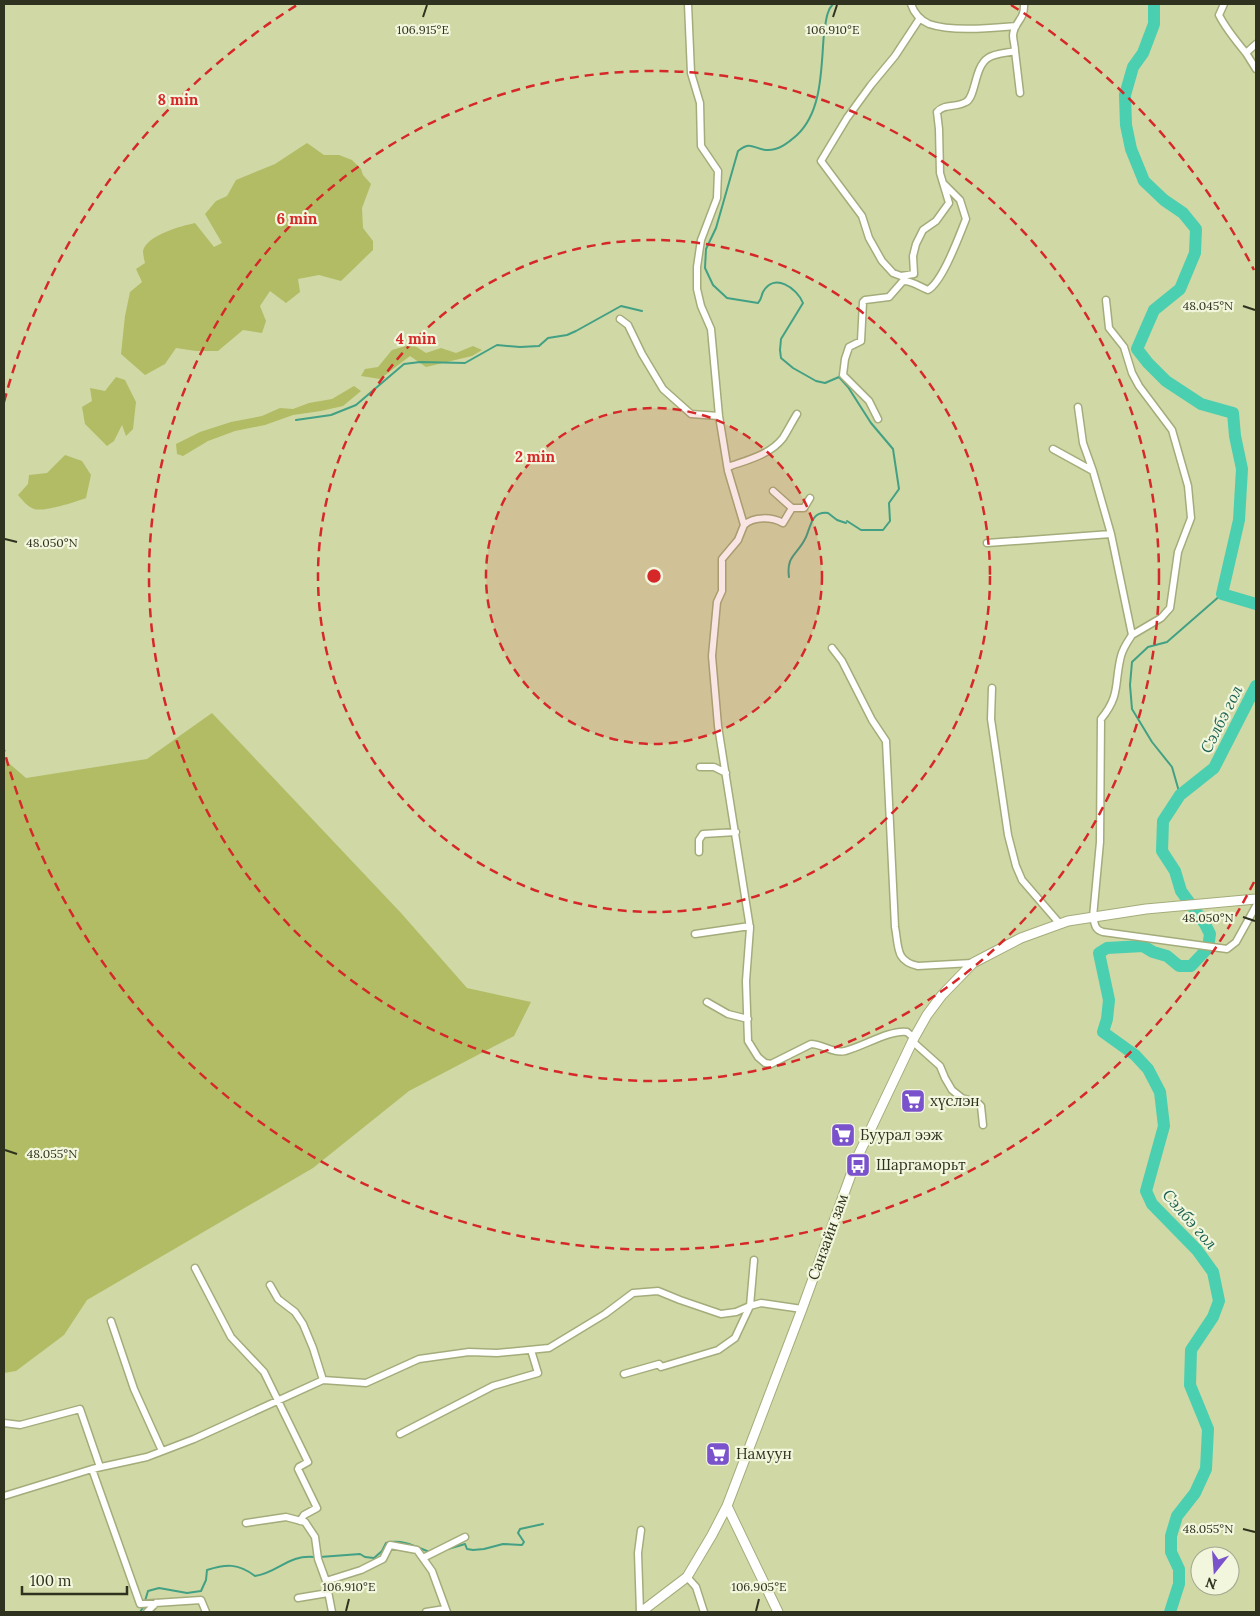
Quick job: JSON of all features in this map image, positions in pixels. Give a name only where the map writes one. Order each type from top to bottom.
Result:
[{"type":"main road","name":"Санзайн зам","points":[[687,1577],[712,1536],[726,1506],[802,1309],[857,1158],[913,1039],[926,1015],[942,995],[973,963],[1021,938],[1060,924],[1146,909],[1256,899]]},
{"type":"main road","points":[[726,1506],[778,1612]]},
{"type":"main road","points":[[641,1612],[687,1577]]},
{"type":"street","points":[[688,4],[691,73],[700,103],[701,146],[718,171],[718,198],[701,240],[697,267],[697,289],[701,306],[711,329],[719,416],[728,468],[744,525]]},
{"type":"street","points":[[912,4],[913,9],[920,18],[928,24],[954,28],[1016,26]]},
{"type":"street","points":[[1020,93],[1013,34],[1023,16],[1024,4]]},
{"type":"street","points":[[1224,4],[1219,15],[1256,69]]},
{"type":"street","points":[[920,18],[847,118],[821,161],[862,216],[869,238],[882,261],[893,273],[901,276],[914,274],[913,256],[916,244],[923,230],[936,222],[949,203],[940,172],[937,112],[946,106],[968,101],[976,76],[983,63],[989,57],[1015,51]]},
{"type":"street","points":[[1246,53],[1256,44]]},
{"type":"street","points":[[878,419],[869,401],[843,375],[845,359],[849,347],[860,341],[863,302],[865,300],[889,296],[903,281],[910,281],[928,290],[933,287],[940,277],[966,219],[960,200],[943,184]]},
{"type":"street","points":[[1106,300],[1109,328],[1124,347],[1132,373],[1139,386],[1172,430],[1188,486],[1191,518],[1178,552],[1170,608],[1161,618],[1132,635],[1122,654],[1116,692],[1111,708],[1102,719],[1100,842],[1093,917],[1098,931],[1227,949],[1236,942],[1256,906]]},
{"type":"street","points":[[620,319],[628,324],[639,348],[663,389],[691,414],[719,416]]},
{"type":"street","points":[[1078,407],[1083,443],[1093,471],[1110,534],[1132,635]]},
{"type":"street","points":[[728,468],[763,454],[775,446],[797,414]]},
{"type":"street","points":[[1053,449],[1093,471]]},
{"type":"street","points":[[773,491],[792,508],[804,508],[810,498]]},
{"type":"street","points":[[792,508],[783,523],[774,518],[749,520],[744,525],[738,540],[722,559],[722,591],[717,602],[712,656],[718,726],[750,926],[746,981],[748,1041],[758,1057],[765,1063],[771,1064],[811,1044],[818,1044],[840,1052],[873,1042],[897,1031],[907,1032],[940,1066],[952,1090],[962,1098],[978,1103],[981,1106],[983,1125]]},
{"type":"street","points":[[987,543],[1110,534]]},
{"type":"street","points":[[832,648],[842,661],[872,720],[886,742],[898,953],[910,964],[918,966],[973,963]]},
{"type":"street","points":[[992,688],[991,719],[1008,835],[1016,866],[1022,880],[1060,924]]},
{"type":"street","points":[[700,767],[714,767],[726,773]]},
{"type":"street","points":[[699,852],[699,840],[703,834],[736,832]]},
{"type":"street","points":[[695,934],[750,926]]},
{"type":"street","points":[[707,1002],[728,1014],[748,1018]]},
{"type":"street","points":[[624,1374],[660,1364],[661,1367],[718,1350],[735,1338],[750,1306],[754,1260]]},
{"type":"street","points":[[195,1268],[231,1337],[264,1372],[308,1462],[298,1469],[317,1508],[304,1514],[300,1521]]},
{"type":"street","points":[[270,1285],[278,1299],[295,1312],[303,1324],[323,1380]]},
{"type":"street","points":[[4,1496],[92,1469],[147,1457],[323,1380],[366,1383],[419,1358],[469,1352],[497,1353],[549,1348],[605,1314],[633,1293],[658,1291],[721,1314],[736,1312],[761,1303],[802,1309]]},
{"type":"street","points":[[111,1321],[134,1389],[162,1451]]},
{"type":"street","points":[[400,1434],[493,1386],[538,1373],[531,1350]]},
{"type":"street","points":[[4,1423],[20,1424],[80,1409],[100,1467]]},
{"type":"street","points":[[92,1469],[140,1604],[201,1600],[206,1612]]},
{"type":"street","points":[[246,1523],[286,1517],[305,1522],[315,1537],[318,1559],[326,1581],[332,1612]]},
{"type":"street","points":[[641,1530],[638,1553],[641,1612]]},
{"type":"street","points":[[423,1558],[465,1537]]},
{"type":"street","points":[[326,1581],[361,1570],[383,1560],[390,1545],[417,1550],[432,1571],[446,1611],[426,1612]]},
{"type":"street","points":[[687,1577],[696,1587],[704,1612]]},
{"type":"street","points":[[298,1598],[328,1593]]},
{"type":"street","points":[[147,1612],[156,1603]]},
{"type":"green space","points":[[307,143],[324,155],[339,155],[352,160],[371,184],[362,208],[363,228],[373,241],[373,250],[341,281],[319,275],[298,279],[300,292],[286,303],[270,291],[260,306],[266,321],[262,333],[243,330],[218,351],[196,351],[176,348],[165,364],[145,375],[121,354],[125,316],[130,292],[142,282],[136,269],[145,263],[143,251],[146,245],[165,232],[195,223],[214,247],[222,243],[205,214],[216,201],[227,196],[236,180],[275,164]]},
{"type":"green space","points":[[412,344],[426,353],[441,348],[456,353],[473,346],[482,350],[472,356],[426,367],[410,356],[380,379],[361,376],[365,369],[378,367],[392,350]]},
{"type":"green space","points":[[116,377],[125,380],[136,402],[133,429],[126,436],[122,425],[114,441],[107,446],[85,424],[82,407],[92,401],[90,388],[105,391]]},
{"type":"green space","points":[[354,386],[361,391],[343,406],[293,415],[265,425],[235,431],[208,441],[183,456],[177,454],[176,444],[200,432],[231,422],[262,416],[280,408],[293,409],[309,403],[332,399]]},
{"type":"green space","points":[[65,455],[82,461],[91,475],[86,498],[39,510],[29,506],[18,495],[28,484],[29,475],[47,473]]},
{"type":"green space","points":[[212,713],[401,913],[467,988],[531,1002],[514,1036],[409,1091],[313,1168],[87,1300],[64,1335],[16,1371],[4,1373],[4,759],[26,778],[147,759]]},
{"type":"waterway","points":[[833,4],[827,17],[819,87],[812,114],[806,125],[797,135],[783,146],[770,150],[746,146],[738,151],[716,228],[706,249],[705,268],[713,285],[727,298],[758,303],[763,292],[773,283],[785,284],[796,292],[803,303],[781,339],[781,358],[793,368],[816,381],[825,383],[839,377],[848,387],[871,423],[893,449],[899,489],[889,503],[890,521],[883,530],[861,530],[847,521]]},
{"type":"waterway","name":"Сэлбэ гол","points":[[1154,4],[1154,24],[1143,53],[1133,67],[1125,95],[1126,125],[1131,149],[1144,181],[1164,200],[1183,213],[1196,229],[1195,253],[1180,289],[1154,310],[1137,349],[1166,381],[1201,404],[1233,413],[1235,436],[1242,469],[1239,520],[1222,594],[1256,604]]},
{"type":"waterway","points":[[296,420],[331,415],[356,405],[404,364],[420,362],[465,363],[497,345],[539,346],[548,338],[567,335],[621,306],[642,311]]},
{"type":"waterway","points":[[789,577],[789,564],[805,539],[814,517],[822,513],[828,513],[837,520],[846,523]]},
{"type":"waterway","points":[[1180,795],[1172,767],[1152,742],[1132,709],[1130,685],[1132,662],[1148,647],[1167,642],[1222,594]]},
{"type":"waterway","name":"Сэлбэ гол","points":[[1170,1612],[1179,1584],[1179,1569],[1171,1552],[1171,1536],[1177,1516],[1195,1493],[1206,1469],[1208,1429],[1190,1385],[1191,1350],[1213,1317],[1219,1301],[1213,1272],[1197,1250],[1152,1204],[1146,1191],[1164,1126],[1160,1092],[1148,1069],[1135,1055],[1103,1032],[1107,1019],[1109,1000],[1099,953],[1107,948],[1143,946],[1153,952],[1167,956],[1179,966],[1191,966],[1208,948],[1210,934],[1181,891],[1175,871],[1162,851],[1163,821],[1180,795],[1214,768],[1256,686]]},
{"type":"waterway","points":[[448,1549],[465,1544],[467,1549],[473,1550],[503,1544],[522,1545],[524,1542],[518,1533],[520,1529],[543,1524]]},
{"type":"waterway","points":[[320,1557],[360,1554],[365,1557],[374,1558],[382,1551],[386,1543],[392,1542],[408,1544],[429,1552]]},
{"type":"waterway","points":[[145,1601],[148,1591],[159,1588],[187,1593],[201,1591],[206,1580],[207,1570],[214,1568],[232,1566],[243,1569],[255,1576],[297,1558],[315,1557]]},
{"type":"waterway","points":[[140,1612],[144,1606]]},
{"type":"place","name":"хүслэн","points":[[913,1101]]},
{"type":"place","name":"Буурал ээж","points":[[843,1135]]},
{"type":"place","name":"Шаргаморьт","points":[[858,1165]]},
{"type":"place","name":"Намуун","points":[[718,1454]]}]
